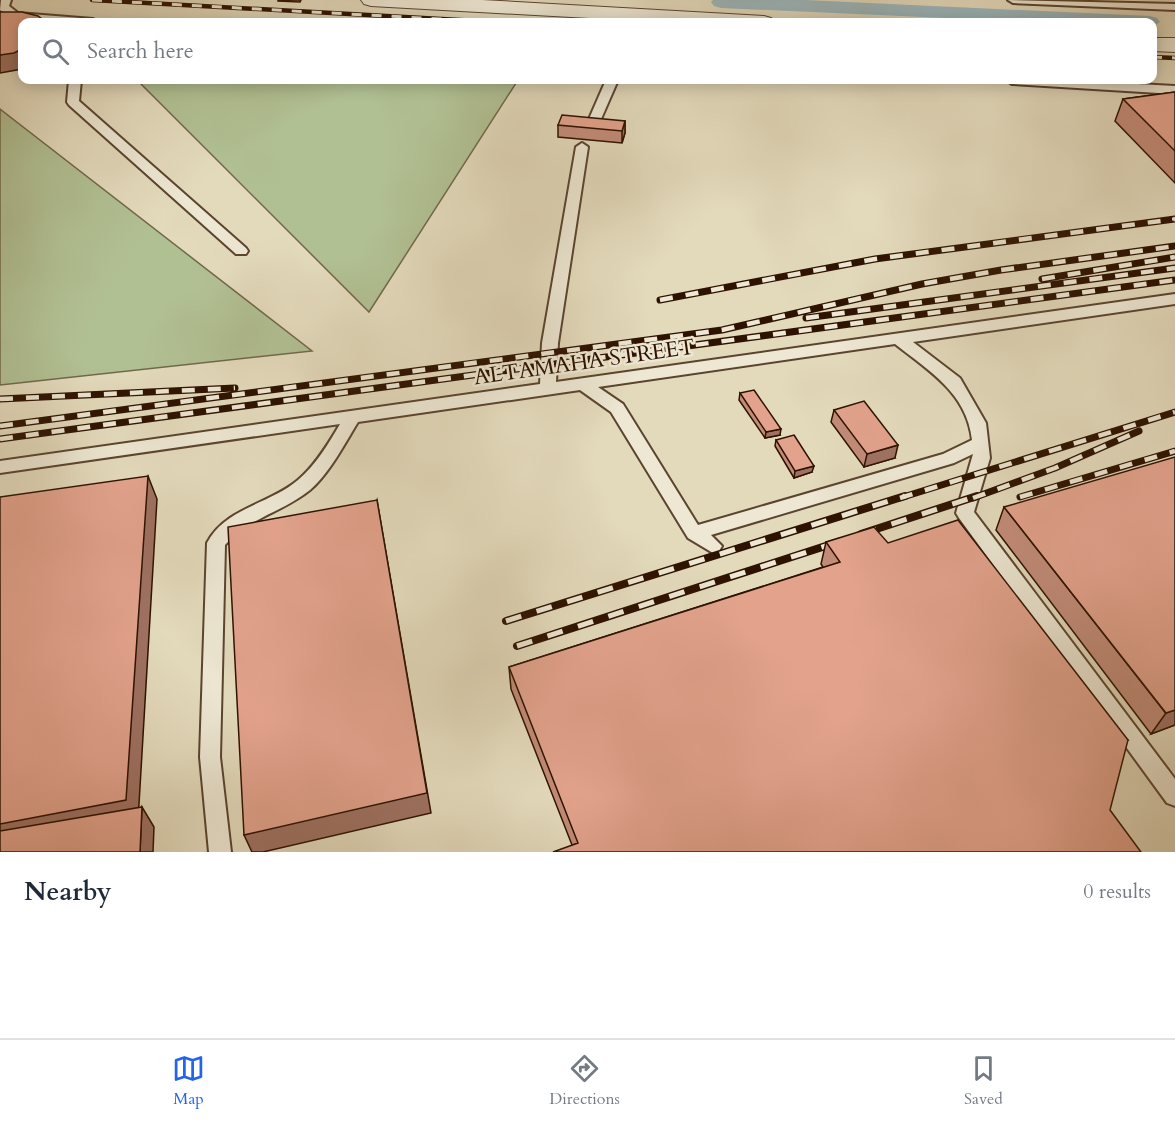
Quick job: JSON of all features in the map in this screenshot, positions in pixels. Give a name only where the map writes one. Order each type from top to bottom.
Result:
[{"type":"street","points":[[371,0],[428,1],[633,18]]},
{"type":"street","points":[[1157,44],[1175,45]]},
{"type":"lane","points":[[6,0],[3,7],[15,16],[41,18]]},
{"type":"lane","points":[[1013,0],[1175,7]]},
{"type":"lane","points":[[75,84],[73,102],[241,251]]},
{"type":"lane","points":[[595,119],[610,84]]},
{"type":"lane","points":[[1077,84],[1175,90]]},
{"type":"lane","points":[[548,388],[550,343],[582,147]]},
{"type":"lane","name":"ALTAMAHA STREET","points":[[0,467],[1175,299]]},
{"type":"lane","points":[[899,339],[954,382],[978,423],[982,458],[965,513],[1175,796]]},
{"type":"lane","points":[[584,384],[617,408],[694,533],[712,546]]},
{"type":"lane","points":[[220,852],[210,756],[216,543],[231,526],[304,485],[333,450],[353,416]]},
{"type":"lane","points":[[694,533],[948,459],[980,443]]},
{"type":"green space","points":[[141,84],[515,84],[369,312]]},
{"type":"green space","points":[[0,109],[312,351],[0,385]]},
{"type":"building","points":[[0,12],[22,12],[41,18],[18,18],[18,51],[0,55]]},
{"type":"building","points":[[1175,92],[1175,151],[1123,99]]},
{"type":"building","points":[[562,115],[625,121],[622,131],[558,125]]},
{"type":"building","points":[[754,390],[781,429],[766,432],[740,393]]},
{"type":"building","points":[[864,401],[898,445],[867,454],[834,410]]},
{"type":"building","points":[[794,435],[814,466],[795,471],[776,440]]},
{"type":"building","points":[[1175,457],[1175,710],[1166,713],[1004,507]]},
{"type":"building","points":[[148,476],[126,800],[0,824],[0,497]]},
{"type":"building","points":[[377,500],[427,793],[244,835],[228,527]]},
{"type":"building","points":[[958,520],[1128,740],[1110,810],[1141,852],[553,852],[578,843],[509,667],[840,562],[826,542],[874,527],[888,543]]},
{"type":"building","points":[[142,807],[140,852],[0,852],[0,831]]},
{"type":"waterway","points":[[721,2],[1064,18]]},
{"type":"railway","points":[[92,0],[423,18]]},
{"type":"railway","points":[[1157,57],[1175,58]]},
{"type":"railway","points":[[660,300],[875,259],[1175,219],[1172,219]]},
{"type":"railway","points":[[0,426],[722,330],[922,284],[1001,270],[1175,246]]},
{"type":"railway","points":[[1042,279],[1175,257]]},
{"type":"railway","points":[[806,318],[1175,268]]},
{"type":"railway","points":[[0,439],[1175,280]]},
{"type":"railway","points":[[0,399],[235,388]]},
{"type":"railway","points":[[900,498],[1175,412]]},
{"type":"railway","points":[[973,498],[1055,468],[1139,431]]},
{"type":"railway","points":[[1020,497],[1175,451]]},
{"type":"railway","points":[[506,621],[905,496]]},
{"type":"railway","points":[[861,534],[977,496]]},
{"type":"railway","points":[[517,646],[841,541]]}]
